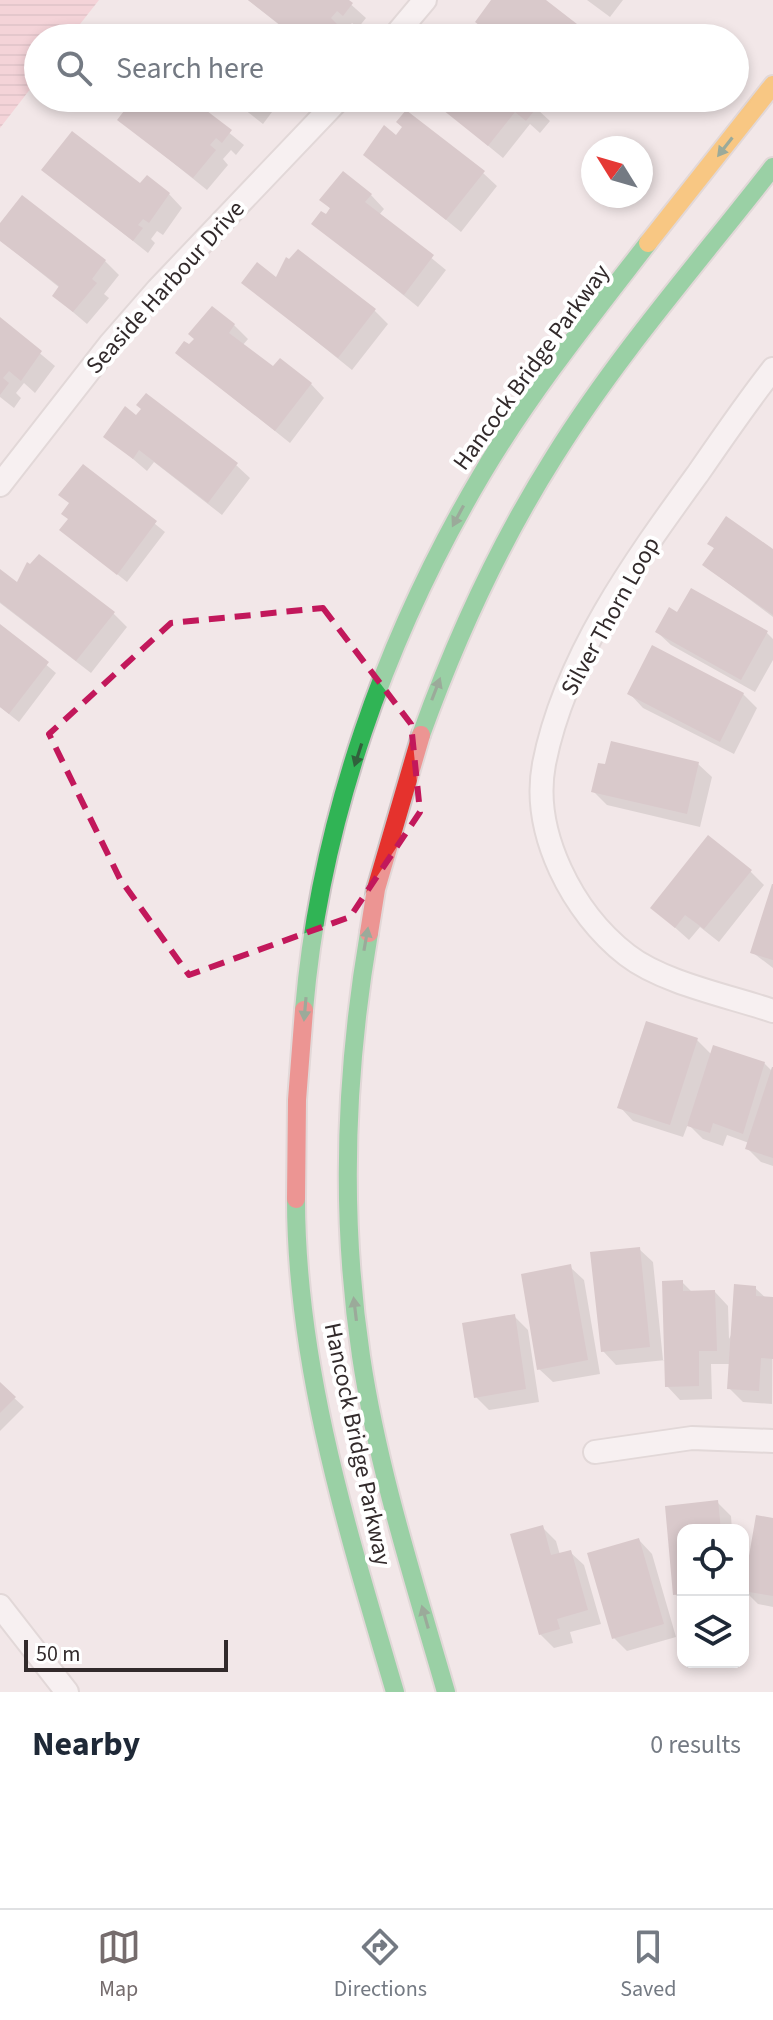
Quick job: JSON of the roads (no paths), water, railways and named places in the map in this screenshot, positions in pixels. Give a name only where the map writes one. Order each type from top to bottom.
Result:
[{"type":"main road","name":"Hancock Bridge Parkway","points":[[395,1692],[346,1523],[322,1420],[305,1315],[297,1208],[298,1086],[306,993],[324,887],[349,782],[378,690],[415,600],[459,513],[537,391],[672,237],[773,85]]},
{"type":"main road","name":"Hancock Bridge Parkway","points":[[446,1692],[382,1462],[354,1297],[347,1185],[350,1074],[372,909],[413,749],[452,647],[500,547],[554,456],[773,167]]},
{"type":"main road","points":[[672,237],[701,260]]},
{"type":"street","points":[[405,24],[425,0]]},
{"type":"street","name":"Seaside Harbour Drive","points":[[0,485],[148,300],[327,112]]},
{"type":"street","name":"Silver Thorn Loop","points":[[773,369],[644,548],[605,614],[571,680],[549,745],[543,781],[552,850],[581,906],[602,933],[629,957],[660,973],[773,1011]]},
{"type":"street","points":[[595,1452],[724,1436],[773,1441]]},
{"type":"street","points":[[0,1606],[67,1692]]}]
